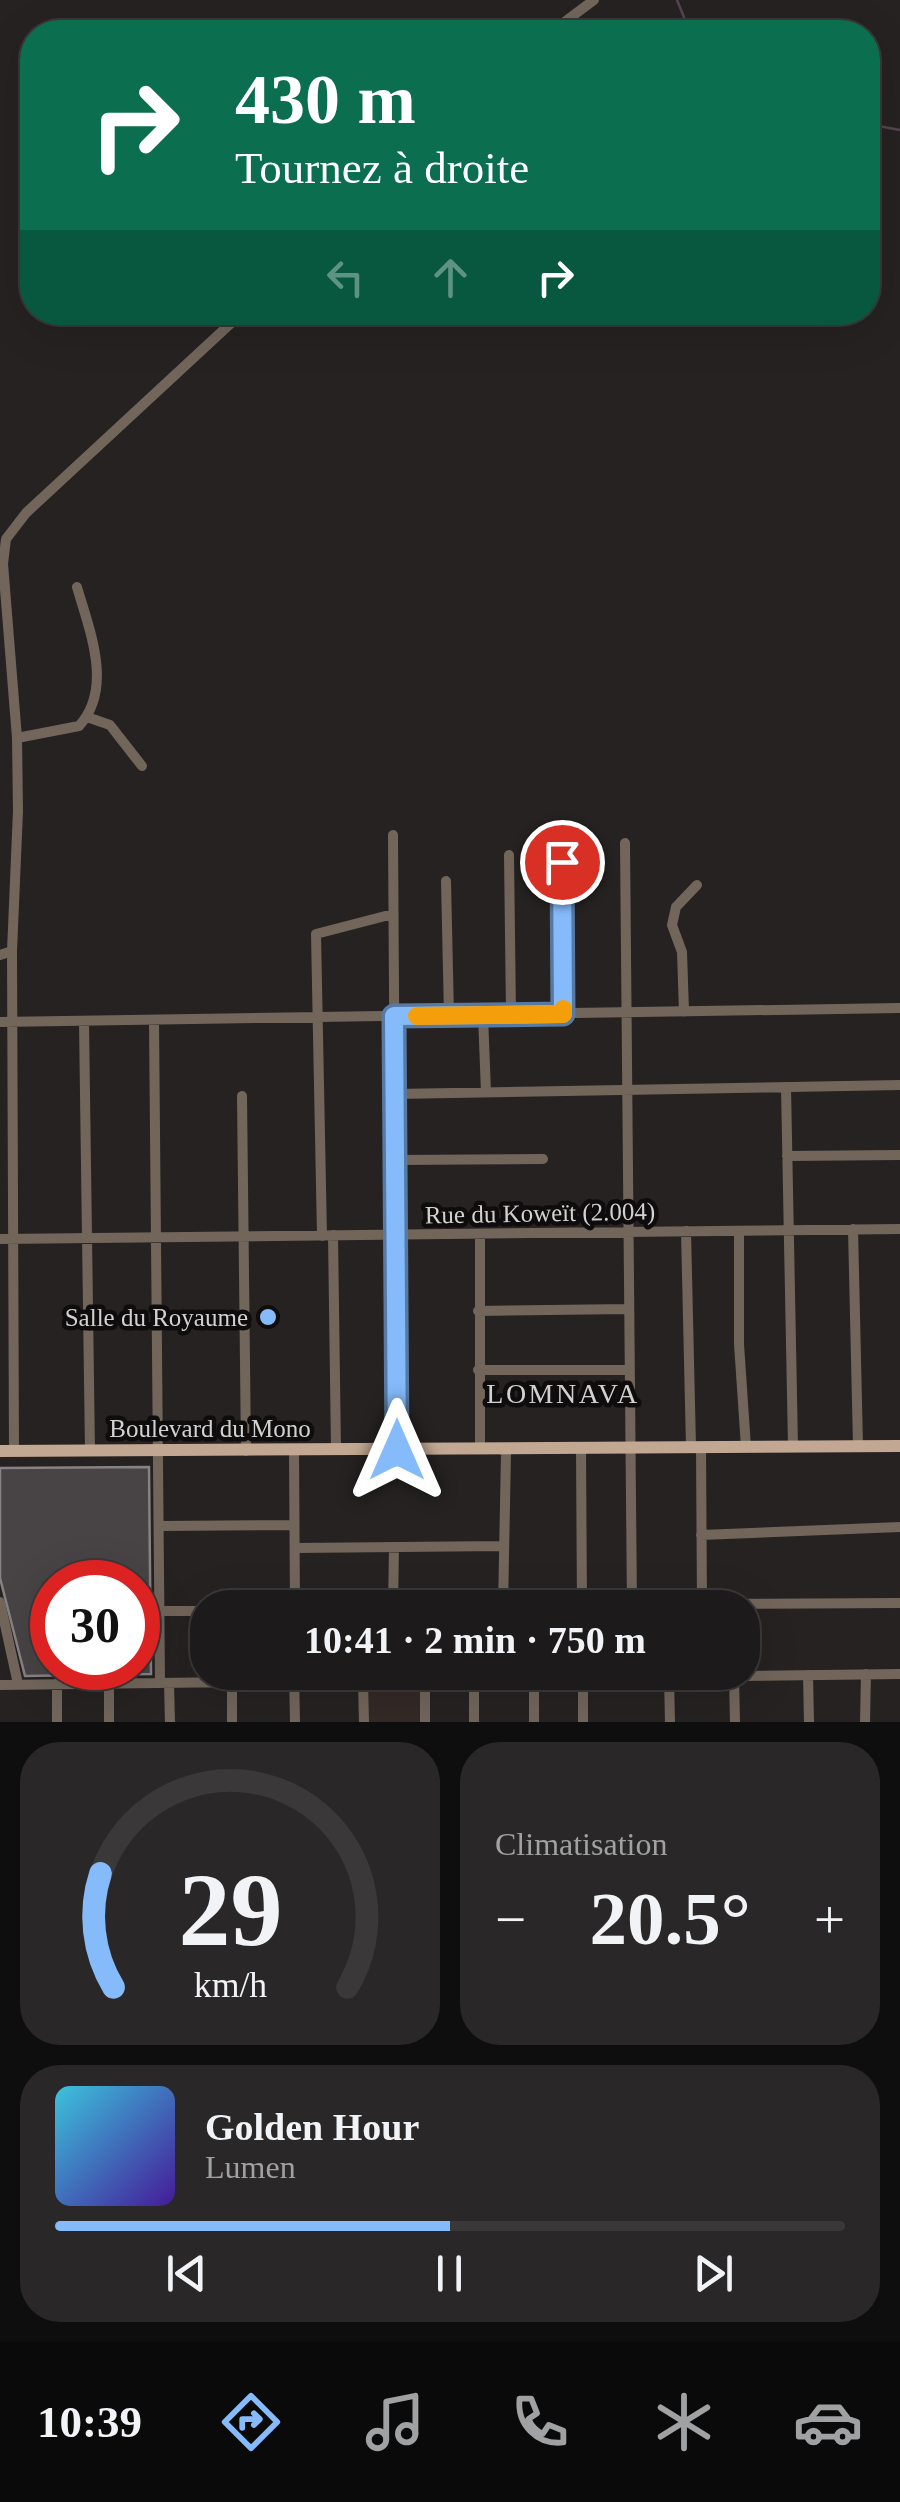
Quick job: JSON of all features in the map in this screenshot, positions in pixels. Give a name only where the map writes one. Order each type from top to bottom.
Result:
[{"type":"main road","name":"Boulevard du Mono","points":[[698,1449],[858,1445],[900,1448]]},
{"type":"main road","name":"Boulevard du Mono","points":[[5,1452],[900,1448]]},
{"type":"main road","name":"Boulevard du Mono","points":[[5,1452],[503,1450]]},
{"type":"street","points":[[566,20],[594,0]]},
{"type":"street","points":[[5,1452],[13,1239],[6,953],[18,811],[17,738],[3,564],[6,539],[26,513],[229,325]]},
{"type":"street","points":[[17,738],[79,726],[87,717],[96,690],[95,654],[77,587]]},
{"type":"street","points":[[87,717],[110,726],[142,766]]},
{"type":"street","points":[[562,825],[563,1014]]},
{"type":"street","points":[[393,836],[397,1450]]},
{"type":"street","points":[[625,843],[632,1590]]},
{"type":"street","points":[[509,854],[511,1014]]},
{"type":"street","points":[[446,881],[449,1016]]},
{"type":"street","points":[[684,1012],[682,952],[672,925],[676,907],[697,885]]},
{"type":"street","points":[[336,1450],[316,934],[394,914]]},
{"type":"street","points":[[6,1022],[900,1008]]},
{"type":"street","points":[[484,1015],[486,1092]]},
{"type":"street","points":[[154,1021],[159,1560]]},
{"type":"street","points":[[84,1022],[90,1451]]},
{"type":"street","points":[[395,1094],[900,1085]]},
{"type":"street","points":[[786,1087],[793,1446]]},
{"type":"street","points":[[242,1096],[240,1236],[246,1450]]},
{"type":"street","points":[[787,1156],[900,1155]]},
{"type":"street","points":[[395,1160],[544,1159]]},
{"type":"street","points":[[854,1229],[858,1445]]},
{"type":"street","name":"Rue du Koweït (2.004)","points":[[0,1239],[900,1229]]},
{"type":"street","points":[[686,1231],[702,1590]]},
{"type":"street","points":[[739,1231],[739,1344],[746,1447]]},
{"type":"street","points":[[480,1234],[480,1448]]},
{"type":"street","points":[[478,1311],[629,1309]]},
{"type":"street","points":[[478,1370],[630,1370]]},
{"type":"street","points":[[503,1450],[503,1590]]},
{"type":"street","points":[[581,1450],[582,1590]]},
{"type":"street","points":[[294,1453],[295,1590]]},
{"type":"street","points":[[159,1526],[294,1525]]},
{"type":"street","points":[[702,1534],[900,1527]]},
{"type":"street","points":[[295,1548],[504,1546]]},
{"type":"street","points":[[393,1590],[394,1547]]},
{"type":"street","points":[[0,1602],[18,1684]]},
{"type":"street","points":[[760,1605],[900,1603]]},
{"type":"street","points":[[170,1722],[160,1611],[190,1611]]},
{"type":"street","points":[[865,1722],[866,1674]]},
{"type":"street","points":[[760,1676],[900,1674]]},
{"type":"street","points":[[808,1675],[809,1722]]},
{"type":"street","points":[[160,1683],[190,1683]]},
{"type":"street","points":[[0,1684],[30,1684]]},
{"type":"street","points":[[57,1690],[57,1722]]},
{"type":"street","points":[[109,1690],[109,1722]]},
{"type":"street","points":[[232,1690],[232,1722]]},
{"type":"street","points":[[294,1690],[295,1722]]},
{"type":"street","points":[[363,1690],[364,1722]]},
{"type":"street","points":[[425,1690],[425,1722]]},
{"type":"street","points":[[474,1690],[474,1722]]},
{"type":"street","points":[[534,1690],[534,1722]]},
{"type":"street","points":[[583,1690],[584,1722]]},
{"type":"street","points":[[670,1690],[670,1722]]},
{"type":"street","points":[[734,1690],[735,1722]]},
{"type":"shaded area","points":[[367,1690],[423,1690],[422,1722],[367,1722]]},
{"type":"building","points":[[149,1467],[150,1560],[30,1560],[30,1676],[25,1676],[0,1578],[0,1468]]},
{"type":"waterway","points":[[677,0],[685,20]]},
{"type":"waterway","points":[[880,126],[900,130]]},
{"type":"slow traffic","points":[[417,1016],[563,1014],[563,1009]]},
{"type":"place","name":"Salle du Royaume","points":[[268,1317]]},
{"type":"district","name":"LOMNAVA","points":[[563,1393]]},
{"type":"route","points":[[397,1450],[394,1016],[563,1014],[562,862]]}]
